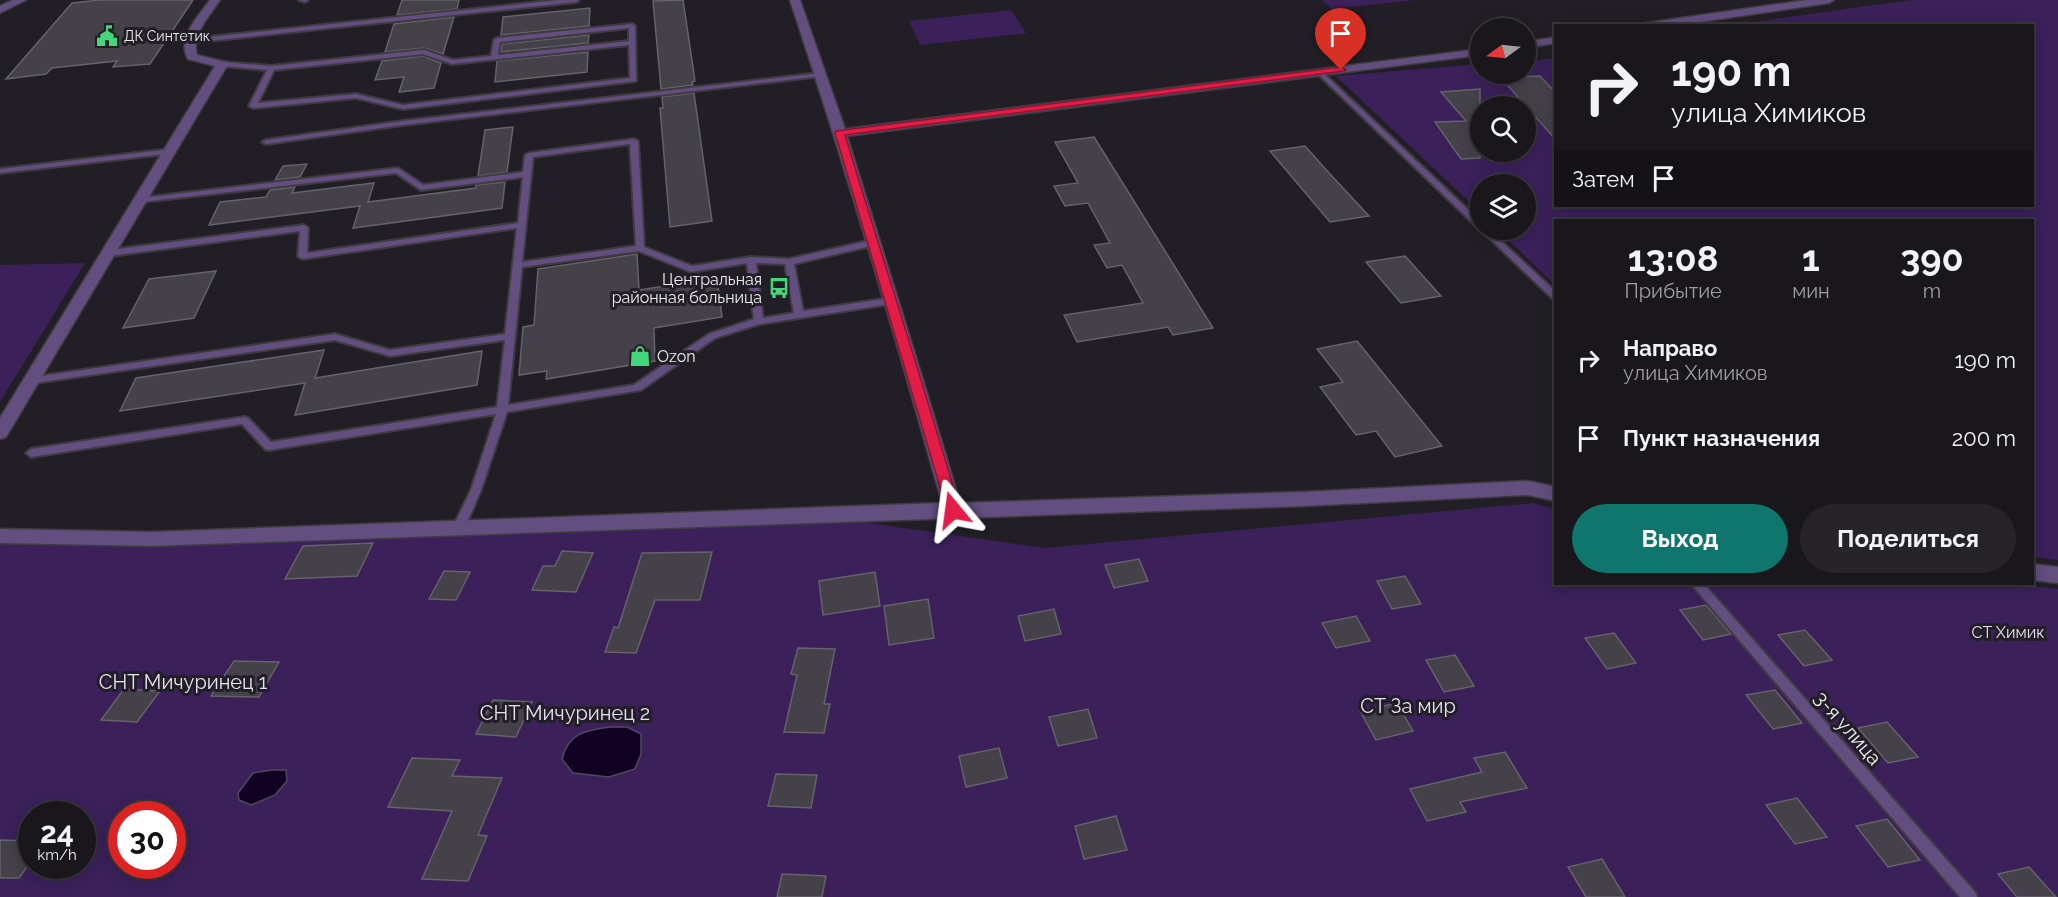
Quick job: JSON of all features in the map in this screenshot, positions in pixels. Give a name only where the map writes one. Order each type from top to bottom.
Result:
[{"type":"street","points":[[0,10],[21,0]]},
{"type":"street","points":[[0,433],[34,380],[222,64],[192,57],[188,50],[189,41],[215,0]]},
{"type":"street","points":[[795,0],[840,133],[872,243],[908,353],[953,510]]},
{"type":"street","points":[[1658,24],[1792,2],[1829,0]]},
{"type":"street","points":[[1536,43],[1554,40]]},
{"type":"street","points":[[840,133],[1470,53]]},
{"type":"street","points":[[0,536],[151,539],[1303,499],[1528,488],[1554,494]]},
{"type":"street","points":[[2034,572],[2058,575]]},
{"type":"lane","points":[[189,41],[576,0]]},
{"type":"lane","points":[[271,68],[253,106],[356,96],[403,107],[634,80],[632,26],[497,40],[494,58]]},
{"type":"lane","points":[[222,64],[271,68],[424,52],[452,63],[633,43]]},
{"type":"lane","points":[[1319,72],[1470,215]]},
{"type":"lane","points":[[266,142],[403,123],[819,75]]},
{"type":"lane","points":[[459,527],[476,490],[502,411],[529,155],[634,141],[640,248]]},
{"type":"lane","points":[[0,171],[171,151]]},
{"type":"lane","points":[[141,200],[398,170],[421,188],[527,174]]},
{"type":"lane","points":[[110,253],[304,228],[302,256],[522,225]]},
{"type":"lane","points":[[1496,240],[1554,295]]},
{"type":"lane","points":[[517,265],[640,248],[691,269],[751,260],[789,262],[872,243]]},
{"type":"lane","points":[[751,260],[759,321]]},
{"type":"lane","points":[[789,262],[799,315]]},
{"type":"lane","points":[[31,453],[244,420],[269,446],[638,388],[712,336],[759,321],[890,301]]},
{"type":"lane","points":[[34,380],[335,337],[390,353],[510,336]]},
{"type":"lane","name":"3-я улица","points":[[1698,585],[1970,897]]},
{"type":"green space","points":[[1322,0],[1415,0],[1332,9]]},
{"type":"green space","points":[[1911,0],[2058,0],[2058,560],[2034,557],[2034,219],[1554,219],[1554,284],[1508,240],[1536,240],[1536,174],[1470,174],[1470,203],[1336,76],[1470,65],[1470,84],[1536,84],[1536,60],[1554,58],[1554,207],[2034,207],[2034,24],[1746,23]]},
{"type":"green space","points":[[1011,10],[1026,33],[920,45],[909,21]]},
{"type":"green space","points":[[85,263],[0,402],[0,265]]},
{"type":"green space","name":"СТ За мир","points":[[1533,503],[1554,509],[1554,585],[2020,585],[2058,589],[2058,897],[0,897],[0,537],[129,541],[421,537],[806,514],[1045,548]]},
{"type":"shaded area","points":[[610,727],[627,727],[641,734],[641,754],[635,769],[609,777],[573,773],[562,759],[573,738],[579,734]]},
{"type":"shaded area","points":[[286,770],[287,781],[275,795],[251,805],[239,800],[238,793],[253,773]]},
{"type":"building","points":[[100,0],[193,0],[150,64],[113,67],[117,61],[52,68],[46,74],[6,79],[72,3]]},
{"type":"building","points":[[402,0],[459,0],[457,9],[397,15]]},
{"type":"building","points":[[683,0],[695,81],[692,82],[693,85],[661,89],[653,1]]},
{"type":"building","points":[[590,8],[589,26],[501,35],[503,17]]},
{"type":"building","points":[[454,17],[443,54],[424,48],[385,52],[394,24]]},
{"type":"building","points":[[589,35],[588,43],[501,52],[502,44]]},
{"type":"building","points":[[588,52],[587,72],[495,82],[497,61]]},
{"type":"building","points":[[423,56],[441,63],[434,88],[399,92],[404,77],[375,80],[382,61]]},
{"type":"building","points":[[1536,76],[1540,76],[1554,91],[1554,138],[1536,117],[1536,96],[1517,96],[1506,84],[1536,84]]},
{"type":"building","points":[[1480,89],[1480,96],[1470,96],[1470,159],[1461,159],[1435,122],[1466,121],[1441,92]]},
{"type":"building","points":[[694,93],[712,221],[670,227],[660,108],[663,108],[662,97]]},
{"type":"building","points":[[513,127],[507,172],[478,176],[485,130]]},
{"type":"building","points":[[1094,137],[1213,328],[1173,335],[1168,327],[1077,342],[1064,315],[1143,303],[1122,265],[1107,268],[1094,245],[1110,243],[1088,203],[1065,206],[1054,186],[1078,183],[1055,142]]},
{"type":"building","points":[[1305,146],[1369,216],[1330,222],[1270,151]]},
{"type":"building","points":[[307,164],[300,177],[275,180],[283,166]]},
{"type":"building","points":[[505,182],[502,208],[353,228],[360,206],[209,225],[220,202],[266,197],[270,190],[295,187],[292,193],[374,183],[368,202]]},
{"type":"building","points":[[637,254],[639,290],[717,278],[722,317],[654,328],[655,361],[546,379],[547,371],[519,375],[523,327],[534,325],[538,269]]},
{"type":"building","points":[[1405,256],[1441,296],[1401,303],[1366,262]]},
{"type":"building","points":[[216,271],[194,318],[123,328],[149,279]]},
{"type":"building","points":[[1357,341],[1442,446],[1395,457],[1376,431],[1356,435],[1320,387],[1343,382],[1317,349]]},
{"type":"building","points":[[324,350],[315,378],[482,351],[477,385],[295,415],[305,383],[120,411],[136,378]]},
{"type":"building","points":[[373,543],[357,576],[285,579],[303,546]]},
{"type":"building","points":[[562,551],[593,553],[576,592],[532,590],[543,566],[555,566]]},
{"type":"building","points":[[712,552],[700,600],[655,600],[636,653],[605,652],[614,627],[618,628],[642,553]]},
{"type":"building","points":[[1139,559],[1148,581],[1114,588],[1105,565]]},
{"type":"building","points":[[444,571],[470,572],[456,600],[429,599]]},
{"type":"building","points":[[875,572],[880,606],[823,615],[819,581]]},
{"type":"building","points":[[1405,576],[1421,604],[1392,609],[1377,581]]},
{"type":"building","points":[[928,599],[934,638],[889,645],[884,606]]},
{"type":"building","points":[[1706,605],[1731,634],[1703,640],[1680,610]]},
{"type":"building","points":[[1054,609],[1061,634],[1025,641],[1018,616]]},
{"type":"building","points":[[1356,616],[1370,641],[1336,648],[1322,623]]},
{"type":"building","points":[[1805,630],[1832,660],[1804,666],[1778,635]]},
{"type":"building","points":[[1614,633],[1636,663],[1607,669],[1585,638]]},
{"type":"building","points":[[798,648],[835,649],[824,704],[830,704],[824,733],[784,732],[797,675],[791,674]]},
{"type":"building","points":[[1455,655],[1474,686],[1444,692],[1426,660]]},
{"type":"building","points":[[234,661],[279,662],[259,697],[211,696]]},
{"type":"building","points":[[124,689],[160,691],[137,722],[101,720]]},
{"type":"building","points":[[1775,690],[1802,723],[1773,729],[1746,695]]},
{"type":"building","points":[[493,700],[532,702],[516,737],[476,734]]},
{"type":"building","points":[[1397,703],[1413,731],[1376,740],[1360,711]]},
{"type":"building","points":[[1088,709],[1097,738],[1058,746],[1049,717]]},
{"type":"building","points":[[1887,722],[1918,757],[1888,763],[1858,728]]},
{"type":"building","points":[[999,748],[1007,778],[966,787],[959,756]]},
{"type":"building","points":[[1505,752],[1527,788],[1460,802],[1466,812],[1427,821],[1410,789],[1482,772],[1474,758]]},
{"type":"building","points":[[412,758],[460,760],[452,776],[502,778],[478,835],[487,836],[468,881],[422,879],[452,811],[388,807]]},
{"type":"building","points":[[776,774],[817,775],[811,808],[768,806]]},
{"type":"building","points":[[1797,798],[1827,837],[1795,844],[1766,805]]},
{"type":"building","points":[[1116,816],[1127,850],[1084,859],[1075,826]]},
{"type":"building","points":[[1887,819],[1920,860],[1888,867],[1856,826]]},
{"type":"building","points":[[0,840],[18,841],[18,878],[0,878]]},
{"type":"building","points":[[1602,859],[1625,897],[1586,897],[1568,867]]},
{"type":"building","points":[[2029,867],[2056,897],[2017,897],[1998,874]]},
{"type":"building","points":[[782,874],[826,876],[822,897],[777,897]]},
{"type":"place","name":"ДК Синтетик","points":[[107,36]]},
{"type":"place","name":"Центральная районная больница","points":[[779,288]]},
{"type":"place","name":"Ozon","points":[[640,356]]},
{"type":"route","points":[[953,510],[908,353],[890,301],[840,133],[1341,70]]},
{"type":"park label","name":"СТ Химик","points":[[2008,632]]},
{"type":"park label","name":"СНТ Мичуринец 1","points":[[183,682]]},
{"type":"park label","name":"СНТ Мичуринец 2","points":[[565,713]]}]
